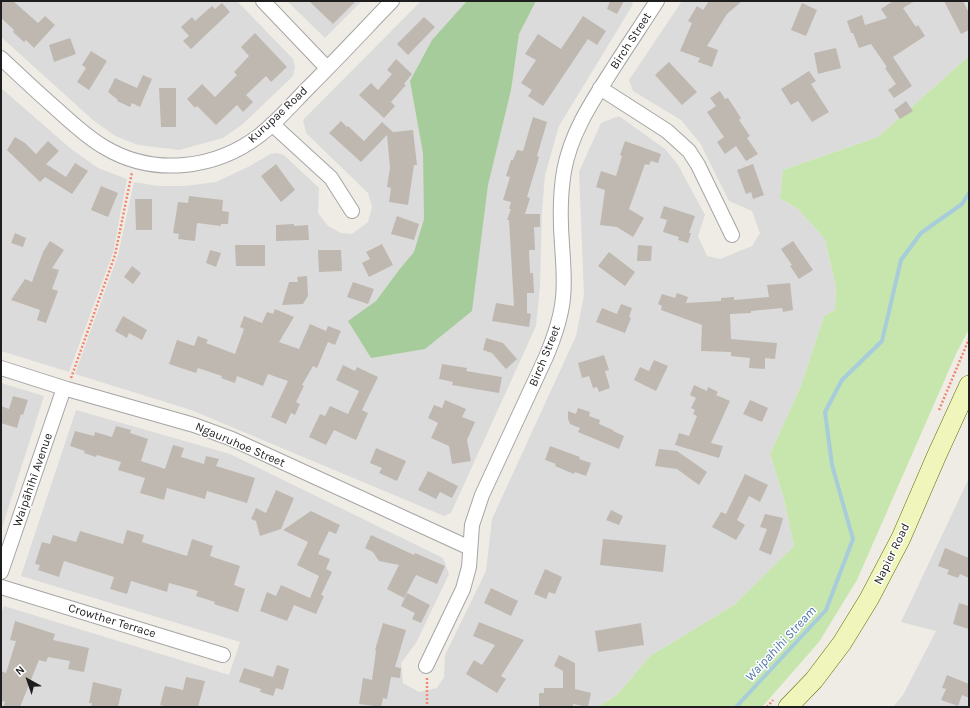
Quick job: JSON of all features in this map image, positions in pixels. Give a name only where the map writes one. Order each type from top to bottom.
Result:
[{"type":"main road","name":"Napier Road","points":[[783,701],[814,680],[842,643],[869,599],[901,538],[969,385]]},
{"type":"street","points":[[263,1],[328,68]]},
{"type":"street","name":"Kurupae Road","points":[[1,58],[72,123],[105,148],[134,160],[154,164],[175,166],[198,164],[234,152],[262,134],[392,1]]},
{"type":"street","name":"Birch Street","points":[[426,666],[463,589],[469,567],[472,525],[482,495],[554,338],[560,318],[564,277],[561,192],[565,169],[572,144],[580,123],[600,88],[657,1]]},
{"type":"street","points":[[600,88],[667,131],[689,151],[698,165],[732,235]]},
{"type":"street","points":[[272,124],[331,178],[352,211]]},
{"type":"street","name":"Ngauruhoe Street","points":[[1,368],[194,425],[232,439],[470,548]]},
{"type":"street","name":"Waipāhīhī Avenue","points":[[1,572],[66,388]]},
{"type":"street","name":"Crowther Terrace","points":[[1,587],[223,655]]},
{"type":"path","points":[[66,388],[115,255],[134,160]]},
{"type":"path","points":[[936,415],[969,339]]},
{"type":"path","points":[[426,666],[427,707]]},
{"type":"path","points":[[767,707],[783,701]]},
{"type":"shaded area","points":[[1,1],[237,1],[293,59],[295,67],[293,76],[243,124],[223,138],[179,150],[138,145],[115,136],[93,120],[1,37]]},
{"type":"shaded area","points":[[287,1],[362,1],[325,38]]},
{"type":"shaded area","points":[[421,1],[633,1],[632,6],[559,126],[545,175],[542,212],[540,286],[536,326],[451,513],[444,516],[191,410],[75,374],[118,255],[134,182],[158,186],[185,186],[216,182],[250,166],[270,154],[277,153],[284,155],[319,188],[318,213],[328,226],[341,233],[352,234],[368,222],[372,207],[368,193],[306,133],[303,120]]},
{"type":"shaded area","points":[[682,1],[969,1],[969,56],[878,137],[783,170],[780,198],[798,209],[825,239],[836,287],[835,310],[824,316],[801,386],[770,454],[784,499],[794,546],[734,605],[650,656],[617,695],[598,707],[1,707],[1,614],[4,606],[229,675],[240,642],[21,576],[76,410],[230,454],[443,558],[449,574],[416,643],[401,663],[403,683],[419,692],[437,688],[444,677],[445,655],[486,571],[492,519],[576,336],[584,295],[579,172],[601,123],[619,116],[665,149],[678,165],[705,215],[698,236],[707,256],[720,259],[752,246],[760,233],[752,211],[729,201],[700,143],[681,120],[633,91],[629,80]]},
{"type":"shaded area","points":[[1,88],[70,148],[98,168],[127,179],[113,253],[69,372],[1,351]]},
{"type":"shaded area","points":[[1,383],[44,396],[1,531]]},
{"type":"shaded area","points":[[969,478],[969,707],[893,707],[903,695],[936,631],[901,622]]},
{"type":"green space","points":[[467,1],[536,1],[519,34],[511,90],[488,185],[472,311],[425,349],[371,358],[348,321],[376,301],[414,252],[424,219],[423,153],[410,81],[432,40]]},
{"type":"green space","points":[[969,56],[969,329],[956,354],[857,580],[819,642],[762,707],[598,707],[617,695],[650,656],[734,605],[794,546],[784,499],[770,454],[801,386],[824,316],[835,310],[836,287],[825,239],[798,209],[780,198],[783,170],[878,137]]},
{"type":"building","points":[[1,1],[13,1],[38,23],[45,16],[55,25],[34,48],[26,40],[24,42],[13,32],[14,30],[1,18]]},
{"type":"building","points":[[309,1],[356,1],[333,24]]},
{"type":"building","points":[[610,1],[624,1],[617,14],[607,9]]},
{"type":"building","points":[[709,1],[742,1],[727,14],[707,46],[718,50],[712,67],[698,62],[700,58],[680,51],[692,23],[688,21],[697,6],[703,10]]},
{"type":"building","points":[[893,1],[915,1],[903,8],[916,27],[918,25],[925,36],[893,57],[912,86],[894,98],[888,90],[896,84],[885,68],[887,67],[871,44],[859,48],[853,33],[851,33],[847,21],[862,15],[865,25],[887,18],[881,9]]},
{"type":"building","points":[[944,1],[963,1],[969,13],[969,30],[961,34]]},
{"type":"building","points":[[222,3],[230,12],[191,49],[183,41],[189,36],[181,27],[192,17],[195,21],[212,6],[215,9]]},
{"type":"building","points":[[802,3],[817,10],[806,36],[791,30]]},
{"type":"building","points":[[583,16],[606,31],[597,45],[588,39],[543,106],[528,96],[532,90],[521,83],[536,60],[525,54],[538,34],[561,49]]},
{"type":"building","points":[[424,17],[435,27],[408,55],[397,44]]},
{"type":"building","points":[[255,33],[287,67],[271,82],[266,76],[246,95],[253,102],[243,112],[237,105],[216,125],[197,106],[195,108],[187,99],[202,84],[215,97],[237,75],[234,72],[249,56],[241,47]]},
{"type":"building","points":[[70,38],[76,54],[54,62],[49,45]]},
{"type":"building","points":[[836,48],[841,68],[818,74],[814,53]]},
{"type":"building","points":[[91,51],[107,61],[89,90],[77,82],[86,68],[82,65]]},
{"type":"building","points":[[396,59],[412,74],[404,84],[406,85],[391,102],[395,106],[384,118],[359,95],[371,83],[378,90],[392,74],[387,70]]},
{"type":"building","points":[[669,62],[697,92],[682,105],[655,75]]},
{"type":"building","points":[[809,71],[816,81],[811,84],[829,112],[812,122],[798,101],[791,105],[781,89]]},
{"type":"building","points":[[143,75],[152,79],[140,107],[132,103],[130,107],[117,101],[118,100],[108,92],[115,78],[137,88]]},
{"type":"building","points":[[159,88],[176,88],[176,127],[161,127]]},
{"type":"building","points":[[720,91],[725,99],[728,98],[741,118],[739,120],[750,136],[747,138],[758,154],[746,161],[736,146],[725,154],[717,142],[724,137],[707,112],[716,106],[710,98]]},
{"type":"building","points":[[906,101],[913,111],[900,119],[894,110]]},
{"type":"building","points":[[533,117],[547,122],[537,156],[539,157],[527,197],[530,198],[525,214],[540,214],[540,227],[534,227],[535,250],[529,250],[530,273],[533,273],[534,293],[527,293],[527,313],[531,314],[529,327],[492,321],[496,303],[514,306],[509,220],[507,220],[511,209],[509,209],[511,202],[503,200],[510,177],[506,176],[511,160],[513,160],[517,150],[523,151]]},
{"type":"building","points":[[341,121],[364,141],[382,122],[393,132],[413,130],[417,165],[414,165],[408,205],[389,202],[391,188],[387,187],[390,168],[387,135],[361,162],[329,133]]},
{"type":"building","points":[[15,137],[25,143],[36,154],[48,141],[59,151],[46,164],[66,177],[75,163],[88,171],[72,194],[45,177],[40,182],[7,150]]},
{"type":"building","points":[[625,141],[661,154],[658,163],[651,161],[649,165],[645,164],[629,209],[644,218],[633,237],[617,227],[600,225],[605,190],[596,187],[601,171],[616,176],[622,156],[620,155]]},
{"type":"building","points":[[276,164],[295,190],[281,202],[261,176]]},
{"type":"building","points":[[753,164],[764,195],[753,199],[751,192],[746,194],[737,170]]},
{"type":"building","points":[[101,186],[118,193],[108,217],[91,210]]},
{"type":"building","points":[[189,196],[223,200],[222,211],[229,212],[228,224],[221,224],[221,226],[197,223],[195,241],[178,239],[179,234],[173,233],[178,202],[188,203]]},
{"type":"building","points":[[135,199],[152,199],[152,230],[136,230]]},
{"type":"building","points":[[664,206],[695,216],[689,233],[691,233],[688,243],[678,240],[679,237],[663,232],[667,220],[660,218]]},
{"type":"building","points":[[397,216],[419,224],[414,240],[391,234]]},
{"type":"building","points":[[294,224],[294,226],[308,225],[309,240],[276,241],[276,225]]},
{"type":"building","points":[[15,233],[26,238],[23,247],[11,243]]},
{"type":"building","points":[[50,241],[64,250],[52,268],[59,270],[52,289],[58,291],[46,323],[37,320],[40,310],[11,300],[25,279],[32,282],[43,252]]},
{"type":"building","points":[[793,241],[813,270],[799,279],[790,266],[792,265],[781,249]]},
{"type":"building","points":[[382,244],[393,265],[369,277],[362,263],[370,259],[366,252]]},
{"type":"building","points":[[235,245],[265,245],[265,266],[236,266]]},
{"type":"building","points":[[638,245],[652,246],[651,261],[637,261]]},
{"type":"building","points":[[210,250],[221,253],[216,267],[206,263]]},
{"type":"building","points":[[318,250],[341,250],[342,271],[319,272]]},
{"type":"building","points":[[609,252],[635,272],[625,286],[598,266]]},
{"type":"building","points":[[132,266],[141,273],[133,284],[124,277]]},
{"type":"building","points":[[307,276],[308,296],[303,304],[282,305],[289,282],[298,282],[297,277]]},
{"type":"building","points":[[353,282],[374,289],[368,304],[347,297]]},
{"type":"building","points":[[790,283],[793,310],[783,312],[782,308],[751,311],[751,313],[730,314],[731,339],[777,343],[775,359],[765,358],[765,369],[749,368],[750,358],[731,356],[731,352],[701,351],[702,325],[661,310],[662,306],[658,304],[662,294],[675,298],[677,293],[688,297],[686,303],[721,301],[721,298],[734,297],[734,300],[769,297],[767,285]]},
{"type":"building","points":[[621,304],[632,308],[629,317],[631,318],[625,333],[596,322],[602,308],[617,314]]},
{"type":"building","points":[[275,309],[294,317],[279,342],[299,349],[310,324],[326,331],[328,326],[341,331],[335,345],[328,342],[317,368],[313,366],[302,385],[304,386],[296,402],[300,404],[295,415],[291,413],[286,424],[271,417],[288,381],[268,374],[263,386],[237,376],[235,383],[221,378],[222,376],[198,368],[196,373],[169,364],[177,340],[194,346],[198,336],[208,340],[206,343],[235,354],[244,329],[240,327],[244,316],[262,323],[267,312],[273,314]]},
{"type":"building","points":[[123,316],[147,330],[142,340],[129,333],[127,338],[115,331]]},
{"type":"building","points":[[486,338],[503,343],[517,359],[506,369],[492,353],[483,350]]},
{"type":"building","points":[[604,355],[609,370],[605,371],[610,388],[599,392],[597,387],[593,388],[589,376],[582,378],[578,363]]},
{"type":"building","points":[[654,360],[668,366],[656,391],[634,380],[640,367],[649,371]]},
{"type":"building","points":[[442,364],[467,368],[466,371],[502,377],[499,393],[452,385],[453,382],[439,379]]},
{"type":"building","points":[[343,365],[355,371],[357,367],[378,377],[362,410],[368,413],[356,440],[334,430],[326,445],[309,437],[320,414],[325,416],[330,406],[348,414],[359,391],[336,380]]},
{"type":"building","points":[[694,385],[707,391],[708,387],[718,392],[716,395],[730,401],[711,443],[723,446],[719,458],[675,445],[679,433],[689,436],[697,416],[693,414],[695,410],[691,408],[696,398],[690,395]]},
{"type":"building","points":[[13,396],[28,400],[23,415],[21,414],[17,428],[1,423],[1,406],[9,409]]},
{"type":"building","points":[[445,400],[466,409],[462,417],[475,422],[467,440],[471,461],[452,464],[449,446],[431,438],[438,423],[428,418],[434,405],[442,408]]},
{"type":"building","points":[[750,400],[768,408],[762,422],[743,414]]},
{"type":"building","points":[[578,408],[590,412],[589,416],[600,420],[599,424],[624,436],[619,449],[578,432],[580,428],[570,424],[568,419],[568,411],[576,414]]},
{"type":"building","points":[[116,426],[131,430],[130,433],[148,439],[141,461],[165,469],[173,445],[184,448],[181,457],[204,464],[206,456],[219,459],[216,466],[255,478],[247,503],[207,491],[205,499],[167,488],[164,500],[140,493],[145,478],[118,470],[121,462],[97,455],[96,457],[84,453],[85,451],[70,446],[75,431],[94,436],[95,432],[112,437]]},
{"type":"building","points":[[550,446],[580,457],[579,459],[591,463],[586,476],[575,472],[574,474],[545,460]]},
{"type":"building","points":[[376,448],[406,461],[397,481],[379,473],[382,468],[370,463]]},
{"type":"building","points":[[659,449],[677,451],[707,472],[699,485],[677,469],[655,466]]},
{"type":"building","points":[[428,471],[458,486],[452,498],[440,492],[436,499],[418,490]]},
{"type":"building","points":[[745,474],[768,485],[760,502],[749,496],[737,520],[745,525],[736,540],[712,527],[721,512],[726,514]]},
{"type":"building","points":[[276,490],[294,498],[281,529],[260,536],[256,521],[251,519],[256,508],[266,513]]},
{"type":"building","points":[[611,510],[623,516],[619,525],[606,520]]},
{"type":"building","points":[[311,511],[340,525],[336,534],[329,531],[318,554],[330,559],[326,569],[332,572],[321,595],[324,596],[316,614],[294,605],[287,621],[260,611],[267,592],[276,596],[281,585],[310,598],[319,576],[297,565],[308,542],[283,530]]},
{"type":"building","points":[[765,514],[783,518],[771,555],[759,550],[767,529],[760,527]]},
{"type":"building","points":[[127,530],[144,535],[142,542],[187,556],[192,539],[213,546],[210,556],[240,566],[234,585],[245,589],[238,612],[196,596],[198,591],[169,583],[167,592],[131,581],[127,594],[110,589],[114,577],[64,561],[59,577],[38,570],[40,565],[35,564],[42,542],[50,544],[53,535],[76,542],[80,531],[123,544]]},
{"type":"building","points":[[371,535],[414,555],[415,553],[445,566],[437,584],[416,575],[404,598],[387,589],[399,565],[379,561],[373,552],[365,548]]},
{"type":"building","points":[[603,539],[666,545],[663,572],[600,565]]},
{"type":"building","points":[[945,548],[969,558],[969,578],[960,574],[958,578],[947,574],[949,570],[938,566]]},
{"type":"building","points":[[545,569],[562,577],[555,594],[549,592],[546,599],[534,594]]},
{"type":"building","points":[[491,588],[518,601],[511,616],[484,603]]},
{"type":"building","points":[[407,593],[430,605],[421,623],[412,619],[415,613],[401,606]]},
{"type":"building","points":[[959,603],[969,606],[969,629],[953,624]]},
{"type":"building","points":[[15,621],[55,634],[53,640],[89,648],[84,672],[68,669],[70,661],[48,657],[46,662],[39,660],[20,707],[3,707],[5,702],[1,701],[1,671],[6,673],[16,641],[10,640]]},
{"type":"building","points":[[479,622],[524,640],[501,676],[506,679],[497,693],[466,674],[474,660],[482,665],[495,645],[473,636]]},
{"type":"building","points":[[383,623],[406,630],[395,667],[401,668],[400,678],[391,677],[387,699],[383,698],[381,707],[359,704],[363,678],[372,680],[375,650]]},
{"type":"building","points":[[641,623],[644,645],[598,652],[595,631]]},
{"type":"building","points":[[559,655],[575,663],[575,689],[591,693],[588,707],[573,704],[573,707],[539,706],[539,693],[544,693],[544,688],[563,688],[563,671],[554,666]]},
{"type":"building","points":[[277,665],[289,669],[283,690],[276,688],[273,696],[260,692],[261,689],[239,682],[244,668],[273,677]]},
{"type":"building","points":[[947,675],[969,684],[969,698],[962,695],[958,706],[941,700],[946,689],[942,688]]},
{"type":"building","points":[[186,677],[205,681],[198,707],[166,707],[160,705],[165,686],[183,690]]},
{"type":"building","points":[[93,682],[122,689],[118,707],[91,707],[92,703],[89,703]]},
{"type":"waterway","name":"Waipahihi Stream","points":[[736,707],[826,610],[853,539],[832,465],[825,412],[842,380],[882,341],[901,260],[921,233],[962,204],[969,193]]}]
